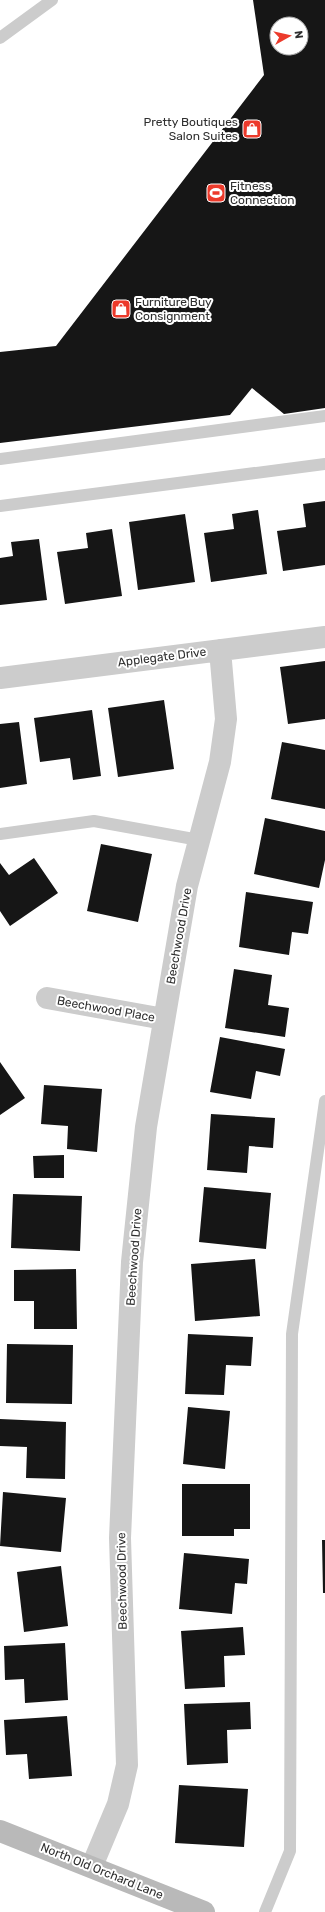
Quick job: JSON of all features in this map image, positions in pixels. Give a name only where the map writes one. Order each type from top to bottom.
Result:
[{"type":"street","name":"Applegate Drive","points":[[0,678],[325,637]]},
{"type":"street","name":"Beechwood Drive","points":[[92,1866],[118,1804],[127,1765],[120,1538],[132,1262],[146,1127],[187,886],[220,762],[226,719],[220,650]]},
{"type":"street","name":"Beechwood Place","points":[[48,998],[164,1019]]},
{"type":"street","name":"North Old Orchard Lane","points":[[0,1831],[92,1866],[204,1912]]},
{"type":"lane","points":[[0,38],[52,0]]},
{"type":"lane","points":[[0,459],[325,416]]},
{"type":"lane","points":[[0,506],[325,464]]},
{"type":"lane","points":[[0,834],[94,821],[199,840]]},
{"type":"lane","points":[[265,1912],[290,1851],[292,1334],[325,1101]]},
{"type":"building","points":[[253,0],[325,0],[325,408],[284,414],[252,388],[230,415],[0,443],[0,352],[56,346],[264,75]]},
{"type":"building","points":[[325,501],[325,565],[283,571],[277,531],[306,527],[303,504]]},
{"type":"building","points":[[258,510],[267,574],[211,582],[204,533],[234,529],[232,514]]},
{"type":"building","points":[[185,514],[195,582],[138,590],[129,522]]},
{"type":"building","points":[[112,529],[122,596],[65,604],[57,552],[88,548],[86,533]]},
{"type":"building","points":[[39,539],[47,600],[0,605],[0,558],[13,556],[11,542]]},
{"type":"building","points":[[325,661],[325,719],[288,724],[280,667]]},
{"type":"building","points":[[164,700],[174,769],[118,777],[108,708]]},
{"type":"building","points":[[92,710],[101,776],[73,780],[70,758],[40,762],[34,718]]},
{"type":"building","points":[[19,722],[27,784],[0,788],[0,724]]},
{"type":"building","points":[[282,742],[325,750],[325,809],[271,799]]},
{"type":"building","points":[[265,818],[325,831],[325,860],[319,888],[254,874]]},
{"type":"building","points":[[101,844],[152,854],[138,922],[87,911]]},
{"type":"building","points":[[34,858],[58,893],[10,926],[0,911],[0,863],[9,875]]},
{"type":"building","points":[[246,892],[313,902],[308,934],[292,932],[289,955],[239,947]]},
{"type":"building","points":[[234,969],[272,975],[268,1005],[289,1008],[285,1037],[225,1028]]},
{"type":"building","points":[[220,1037],[285,1049],[280,1076],[256,1071],[251,1099],[210,1092]]},
{"type":"building","points":[[0,1062],[25,1098],[0,1115]]},
{"type":"building","points":[[44,1085],[102,1089],[97,1152],[67,1149],[68,1126],[41,1124]]},
{"type":"building","points":[[211,1114],[275,1118],[273,1148],[249,1146],[247,1173],[207,1170]]},
{"type":"building","points":[[64,1155],[64,1178],[34,1178],[33,1156]]},
{"type":"building","points":[[204,1187],[271,1193],[266,1249],[199,1242]]},
{"type":"building","points":[[13,1194],[82,1196],[80,1251],[11,1248]]},
{"type":"building","points":[[255,1259],[260,1316],[195,1321],[191,1264]]},
{"type":"building","points":[[76,1269],[77,1329],[34,1329],[34,1301],[14,1301],[14,1270]]},
{"type":"building","points":[[188,1334],[253,1337],[251,1366],[226,1365],[224,1395],[185,1394]]},
{"type":"building","points":[[7,1344],[73,1345],[72,1404],[6,1403]]},
{"type":"building","points":[[188,1407],[230,1411],[225,1469],[183,1464]]},
{"type":"building","points":[[0,1419],[66,1422],[65,1479],[26,1478],[27,1447],[0,1446]]},
{"type":"building","points":[[182,1484],[250,1484],[250,1529],[234,1529],[234,1536],[182,1536]]},
{"type":"building","points":[[3,1492],[66,1498],[61,1552],[0,1546]]},
{"type":"building","points":[[322,1540],[325,1540],[325,1593],[323,1593]]},
{"type":"building","points":[[184,1553],[249,1559],[247,1584],[235,1583],[232,1614],[179,1609]]},
{"type":"building","points":[[61,1566],[68,1626],[24,1632],[17,1572]]},
{"type":"building","points":[[243,1627],[245,1655],[224,1656],[225,1687],[185,1689],[181,1631]]},
{"type":"building","points":[[65,1643],[68,1700],[25,1703],[24,1679],[5,1680],[4,1646]]},
{"type":"building","points":[[250,1702],[251,1729],[227,1730],[228,1763],[187,1765],[184,1704]]},
{"type":"building","points":[[67,1716],[72,1776],[29,1779],[27,1754],[6,1755],[4,1720]]},
{"type":"building","points":[[179,1785],[248,1789],[244,1847],[175,1843]]},
{"type":"place","name":"Pretty Boutiques Salon Suites","points":[[252,129]]},
{"type":"place","name":"Fitness Connection","points":[[216,193]]},
{"type":"place","name":"Furniture Buy Consignment","points":[[121,309]]}]
